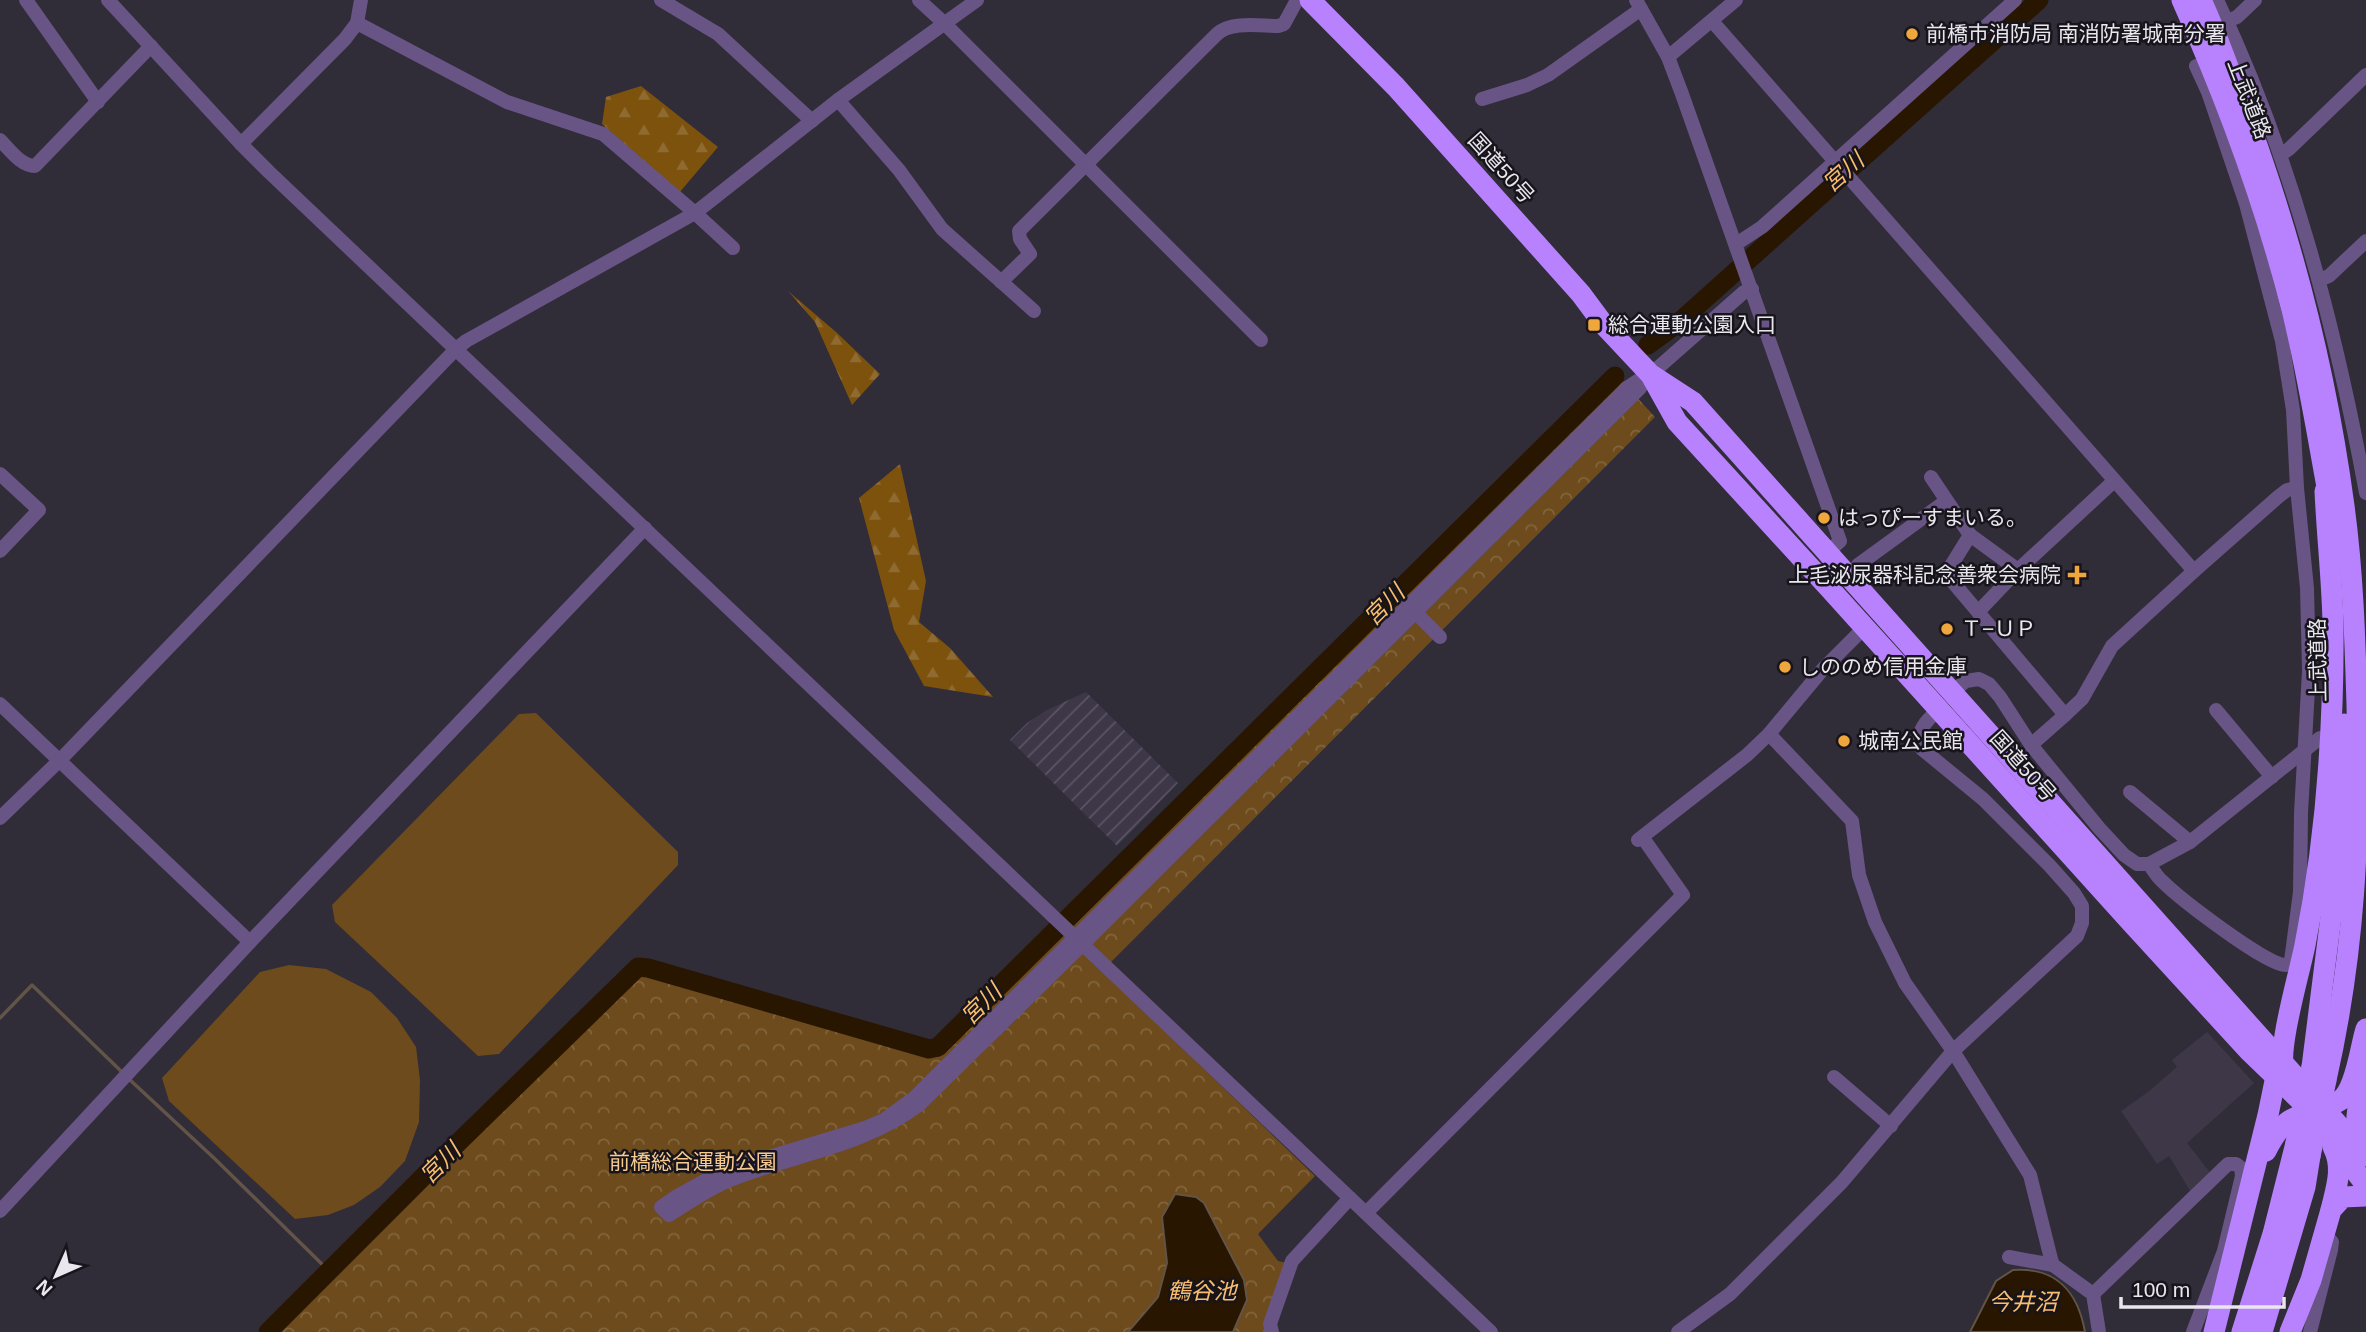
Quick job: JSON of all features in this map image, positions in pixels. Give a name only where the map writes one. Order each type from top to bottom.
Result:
[{"type":"highway","name":"国道50号","points":[[1310,0],[1405,97],[1650,374],[1693,402],[1953,691],[2236,1011],[2318,1115],[2366,1185]]},
{"type":"highway","name":"上武道路","points":[[2182,0],[2214,90],[2258,191],[2292,311],[2335,533],[2343,625],[2343,774],[2319,1074]]},
{"type":"highway","name":"上武道路","points":[[2201,0],[2261,153],[2283,220],[2317,350],[2345,508],[2355,644],[2358,829],[2349,952],[2303,1149],[2242,1332]]},
{"type":"highway","name":"国道50号","points":[[1650,374],[1677,422],[2249,1051],[2279,1068]]},
{"type":"highway","points":[[2214,1332],[2233,1236],[2249,1187],[2279,1068],[2309,927],[2321,843],[2332,711],[2331,581],[2323,468]]},
{"type":"highway","points":[[2345,508],[2359,579],[2366,649]]},
{"type":"highway","points":[[2236,1011],[2252,1021],[2269,1023],[2279,1018],[2292,1005]]},
{"type":"highway","points":[[2249,1187],[2255,1183],[2279,1127],[2295,1117],[2318,1115],[2339,1101],[2348,1090],[2366,1029]]},
{"type":"highway","points":[[2363,1152],[2357,1140],[2357,1121],[2366,1063]]},
{"type":"highway","name":"国道50号","points":[[2318,1115],[2363,1152]]},
{"type":"highway","points":[[2290,1332],[2311,1280],[2339,1177],[2339,1158],[2318,1115]]},
{"type":"highway","name":"上武道路","points":[[2262,1332],[2305,1187],[2303,1149]]},
{"type":"highway","points":[[2331,1210],[2343,1197],[2366,1196]]},
{"type":"street","points":[[26,0],[98,102]]},
{"type":"street","points":[[108,0],[241,144],[1491,1332]]},
{"type":"street","points":[[241,144],[345,39],[357,23],[361,0]]},
{"type":"street","points":[[661,0],[718,34],[812,121]]},
{"type":"street","points":[[919,0],[1261,340]]},
{"type":"street","points":[[0,818],[60,760],[456,349],[695,213],[838,100],[977,0]]},
{"type":"street","points":[[1001,282],[1030,254],[1020,239],[1019,231],[1223,29],[1284,24],[1297,0]]},
{"type":"street","points":[[1668,57],[1736,0]]},
{"type":"street","points":[[1738,249],[1837,163],[2015,0]]},
{"type":"street","points":[[2217,0],[2280,155],[2319,280],[2342,369],[2366,493]]},
{"type":"street","points":[[2227,21],[2237,17],[2255,0]]},
{"type":"street","points":[[1482,99],[1527,85],[1548,75],[1638,4],[1668,57],[1840,541],[1827,553]]},
{"type":"street","points":[[1712,21],[2194,571]]},
{"type":"street","points":[[357,23],[507,102],[603,134],[733,248]]},
{"type":"street","points":[[0,140],[24,163],[35,166],[151,46]]},
{"type":"street","points":[[2148,864],[2161,881],[2254,952],[2281,965],[2288,964],[2292,958],[2300,903],[2301,813],[2309,670],[2307,588],[2297,488],[2293,410],[2277,320],[2214,90],[2196,66]]},
{"type":"street","points":[[2280,155],[2366,75]]},
{"type":"street","points":[[838,100],[899,170],[942,229],[1034,311]]},
{"type":"street","points":[[2319,280],[2329,276],[2366,241]]},
{"type":"street","points":[[1076,938],[928,1096],[900,1119],[867,1136],[727,1182],[669,1215],[661,1207],[722,1171],[865,1128],[884,1119],[927,1085],[1076,938],[1412,608],[1628,387],[1650,374],[1744,292],[1750,283]]},
{"type":"street","points":[[0,474],[39,510],[0,551]]},
{"type":"street","points":[[1931,477],[1970,535],[2018,570]]},
{"type":"street","points":[[1978,612],[2018,570],[2114,481]]},
{"type":"street","points":[[2031,745],[2082,699],[2112,646],[2278,497],[2287,490],[2297,488]]},
{"type":"street","points":[[1858,565],[1945,501]]},
{"type":"street","points":[[0,1211],[250,942],[645,528]]},
{"type":"street","points":[[1970,535],[1945,574],[2065,715]]},
{"type":"street","points":[[1412,608],[1440,637]]},
{"type":"street","points":[[1366,1213],[1683,895],[1641,839],[1769,734],[1823,669],[1864,628]]},
{"type":"street","points":[[1953,691],[1966,681],[1979,679],[1989,684],[2031,745],[2099,828],[2124,855],[2137,864],[2148,864],[2190,842],[2320,738]]},
{"type":"street","points":[[0,704],[250,942]]},
{"type":"street","points":[[1678,1332],[1730,1294],[1842,1182],[1953,1051],[2077,936],[2082,923],[2082,906],[2074,893],[1983,799],[1922,750],[1919,744],[1923,723],[1939,709]]},
{"type":"street","points":[[2216,710],[2272,778]]},
{"type":"street","points":[[1769,734],[1852,821],[1859,875],[1875,922],[1905,983],[1953,1051],[2031,1175],[2053,1265]]},
{"type":"street","points":[[2130,792],[2190,842]]},
{"type":"street","points":[[1834,1077],[1891,1126]]},
{"type":"street","points":[[2093,1294],[2228,1164],[2233,1163],[2241,1168],[2242,1176],[2233,1236],[2224,1251],[2193,1332]]},
{"type":"street","points":[[1272,1332],[1270,1324],[1292,1261],[1350,1198]]},
{"type":"street","points":[[2310,1332],[2331,1250],[2332,1242],[2323,1237]]},
{"type":"street","points":[[2009,1257],[2053,1265],[2093,1294],[2099,1332]]},
{"type":"shaded area","points":[[1086,692],[1178,783],[1117,846],[1010,740],[1027,723],[1047,710]]},
{"type":"shaded area","points":[[2207,1032],[2254,1083],[2187,1143],[2212,1175],[2192,1194],[2169,1156],[2157,1164],[2121,1111],[2177,1067],[2172,1060]]},
{"type":"green space","points":[[641,86],[718,147],[679,193],[602,124],[606,97]]},
{"type":"green space","points":[[788,291],[880,374],[852,405],[815,322]]},
{"type":"green space","name":"前橋総合運動公園","points":[[1620,379],[1655,417],[1102,971],[1315,1176],[1258,1234],[1278,1261],[1287,1263],[1269,1332],[279,1332],[641,970],[939,1057]]},
{"type":"green space","points":[[900,464],[926,581],[919,622],[950,648],[993,697],[924,686],[894,630],[859,498]]},
{"type":"green space","points":[[536,713],[678,852],[678,865],[499,1054],[478,1056],[335,922],[332,905],[519,714]]},
{"type":"green space","points":[[289,965],[326,969],[371,992],[397,1018],[416,1047],[420,1080],[419,1122],[405,1161],[380,1187],[354,1205],[328,1215],[295,1219],[169,1101],[162,1078],[260,972]]},
{"type":"water","name":"鶴谷池","points":[[1175,1194],[1196,1197],[1204,1203],[1244,1280],[1247,1300],[1233,1332],[1128,1332],[1158,1297],[1167,1263],[1162,1217]]},
{"type":"water","name":"今井沼","points":[[2013,1270],[2041,1273],[2062,1285],[2077,1305],[2085,1332],[1970,1332],[1996,1281]]},
{"type":"waterway","name":"宮川","points":[[1648,345],[1678,323],[2039,0]]},
{"type":"waterway","name":"宮川","points":[[268,1332],[638,967],[929,1049],[938,1047],[1615,376]]},
{"type":"waterway","points":[[0,1018],[32,985],[123,1073]]},
{"type":"waterway","points":[[129,1079],[330,1272]]},
{"type":"place","name":"前橋市消防局 南消防署城南分署","points":[[1912,34]]},
{"type":"place","name":"総合運動公園入口","points":[[1594,325]]},
{"type":"place","name":"はっぴーすまいる。","points":[[1824,518]]},
{"type":"place","name":"上毛泌尿器科記念善衆会病院","points":[[2077,575]]},
{"type":"place","name":"Ｔ−ＵＰ","points":[[1947,629]]},
{"type":"place","name":"しののめ信用金庫","points":[[1785,667]]},
{"type":"place","name":"城南公民館","points":[[1844,741]]}]
